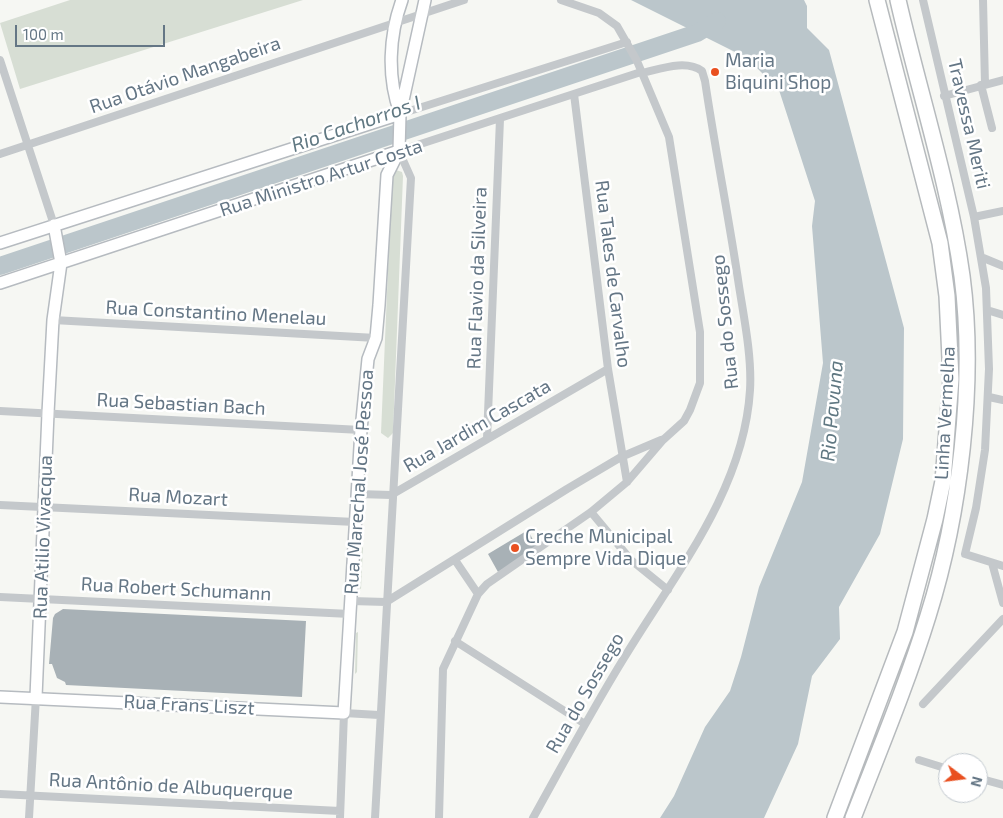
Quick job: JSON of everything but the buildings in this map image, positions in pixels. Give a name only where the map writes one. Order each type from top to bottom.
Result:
[{"type":"highway","name":"Linha Vermelha","points":[[835,818],[905,632],[935,519],[946,455],[951,379],[947,296],[940,243],[877,0]]},
{"type":"highway","name":"Linha Vermelha","points":[[853,818],[909,674],[929,614],[950,525],[964,422],[966,322],[962,276],[947,195],[898,0]]},
{"type":"street","name":"Rua Marechal José Pessoa","points":[[375,818],[379,715],[411,178],[400,147],[400,120],[425,0]]},
{"type":"street","name":"Rua Otávio Mangabeira","points":[[0,154],[380,26],[464,0]]},
{"type":"street","points":[[439,818],[443,669],[478,594],[487,584],[591,512],[626,482],[663,440],[684,421],[700,383],[700,332],[673,154],[663,122],[629,45],[609,18],[561,0]]},
{"type":"street","name":"Travessa Meriti","points":[[923,0],[944,96],[974,217],[981,257],[987,310],[989,397],[982,472],[965,554],[992,563]]},
{"type":"street","points":[[983,0],[983,84],[992,128]]},
{"type":"street","name":"Rua Marechal José Pessoa","points":[[400,120],[391,83],[394,36],[402,1]]},
{"type":"street","points":[[380,26],[394,36]]},
{"type":"street","name":"Rua Ministro Artur Costa","points":[[0,243],[55,229],[400,120],[629,45]]},
{"type":"street","points":[[0,60],[55,229]]},
{"type":"street","name":"Rua do Sossego","points":[[533,818],[624,656],[668,590],[701,533],[737,458],[743,435],[750,388],[745,321],[702,71],[692,66],[676,66],[642,73]]},
{"type":"street","name":"Rua Ministro Artur Costa","points":[[0,283],[60,260],[400,147],[500,118],[642,73]]},
{"type":"street","points":[[944,96],[1003,80]]},
{"type":"street","name":"Rua Tales de Carvalho","points":[[574,94],[608,369],[626,482]]},
{"type":"street","name":"Rua Flavio da Silveira","points":[[487,438],[500,118]]},
{"type":"street","name":"Rua Marechal José Pessoa","points":[[340,814],[350,602],[361,430],[368,359],[376,338],[387,175],[400,147]]},
{"type":"street","points":[[974,217],[1003,212]]},
{"type":"street","name":"Rua Atilio Vivacqua","points":[[29,818],[53,320],[60,260],[55,229]]},
{"type":"street","points":[[981,257],[1003,266]]},
{"type":"street","points":[[987,310],[1003,315]]},
{"type":"street","name":"Rua Constantino Menelau","points":[[53,320],[376,338]]},
{"type":"street","name":"Rua Jardim Cascata","points":[[358,494],[392,495],[608,369]]},
{"type":"street","points":[[989,397],[1003,400]]},
{"type":"street","name":"Rua Sebastian Bach","points":[[0,411],[361,430]]},
{"type":"street","points":[[350,602],[386,602],[621,457],[663,440]]},
{"type":"street","name":"Rua Mozart","points":[[0,505],[355,522]]},
{"type":"street","points":[[591,512],[631,560],[668,590]]},
{"type":"street","points":[[455,560],[478,594]]},
{"type":"street","points":[[992,563],[1003,566]]},
{"type":"street","points":[[992,563],[1003,602]]},
{"type":"street","name":"Rua Robert Schumann","points":[[0,597],[350,614]]},
{"type":"street","points":[[923,704],[1003,619]]},
{"type":"street","points":[[455,641],[585,724]]},
{"type":"street","name":"Rua Frans Liszt","points":[[0,697],[36,697],[379,715]]},
{"type":"street","points":[[919,760],[938,766]]},
{"type":"street","points":[[988,781],[1003,786]]},
{"type":"street","name":"Rua Antônio de Albuquerque","points":[[0,794],[340,814]]},
{"type":"shaded area","points":[[70,0],[303,0],[20,89],[0,23]]},
{"type":"shaded area","points":[[396,170],[402,172],[403,176],[393,433],[388,438],[381,433],[392,176]]},
{"type":"shaded area","points":[[363,548],[361,589],[359,588]]},
{"type":"shaded area","points":[[358,632],[357,672],[355,674],[356,633]]},
{"type":"water","name":"Rio Pavuna","points":[[631,0],[804,0],[807,6],[807,28],[829,50],[904,328],[903,439],[880,534],[839,607],[840,639],[812,676],[798,744],[764,818],[660,818],[674,796],[705,727],[730,691],[759,587],[802,482],[823,363],[812,226],[815,201],[779,90],[747,58]]},
{"type":"waterway","name":"Rio Cachorros I","points":[[0,266],[697,33],[717,21]]},
{"type":"place","name":"Maria Biquini Shop","points":[[715,72]]},
{"type":"place","name":"Creche Municipal Sempre Vida Dique","points":[[515,548]]}]
